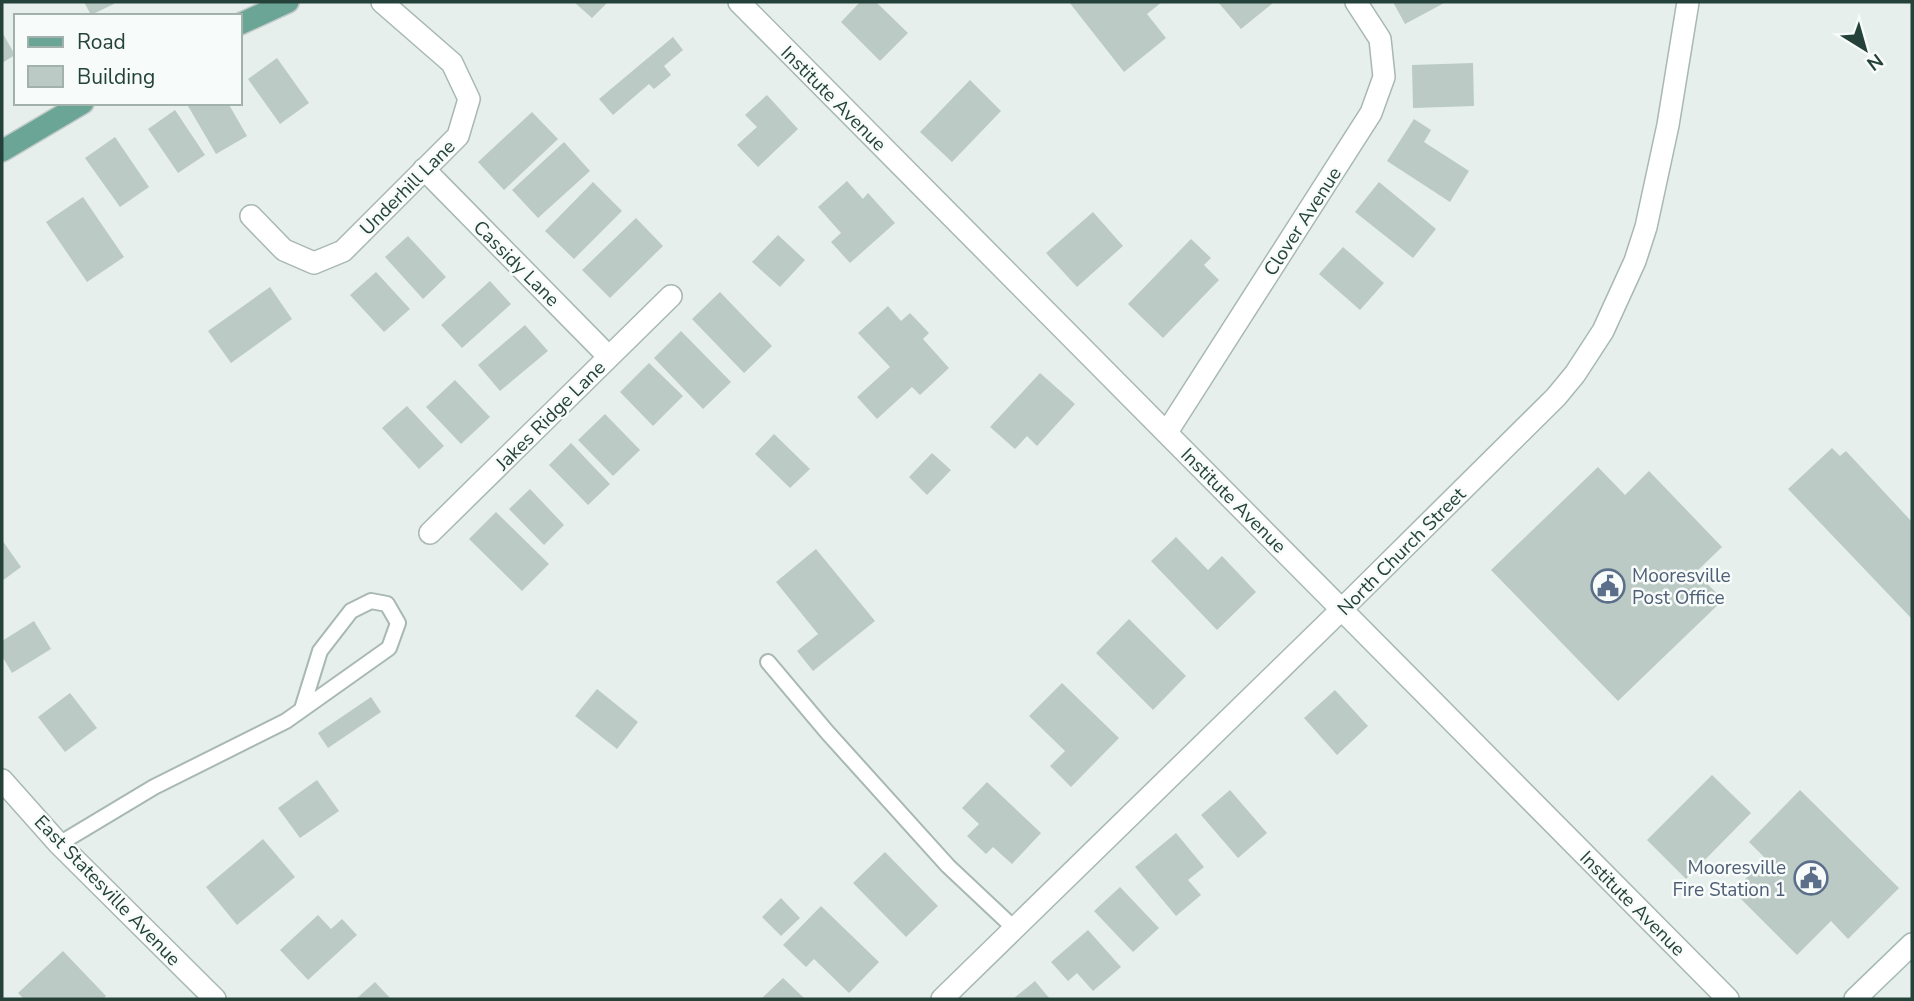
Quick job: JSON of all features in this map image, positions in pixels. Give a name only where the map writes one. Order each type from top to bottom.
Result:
[{"type":"main road","points":[[242,23],[288,2]]},
{"type":"main road","points":[[2,151],[80,105]]},
{"type":"street","name":"Underhill Lane","points":[[251,216],[285,250],[314,262],[343,251],[458,136],[469,99],[452,63],[382,2]]},
{"type":"street","name":"Institute Avenue","points":[[739,2],[1728,999]]},
{"type":"street","name":"Clover Avenue","points":[[1167,432],[1371,113],[1384,77],[1380,39],[1356,2]]},
{"type":"street","name":"North Church Street","points":[[943,999],[1342,609],[1556,397],[1575,374],[1602,331],[1635,261],[1646,228],[1668,125],[1688,2]]},
{"type":"street","name":"Cassidy Lane","points":[[424,170],[609,357]]},
{"type":"street","name":"Jakes Ridge Lane","points":[[430,533],[671,296]]},
{"type":"street","name":"East Statesville Avenue","points":[[2,780],[59,844],[215,999]]},
{"type":"street","points":[[1855,999],[1912,944]]},
{"type":"lane","points":[[59,844],[154,787],[286,720],[302,709],[389,648],[398,624],[387,604],[372,601],[351,611],[320,651],[302,709]]},
{"type":"lane","points":[[768,662],[948,866],[1015,929]]},
{"type":"building","points":[[84,2],[118,2],[93,14]]},
{"type":"building","points":[[574,2],[608,2],[592,18]]},
{"type":"building","points":[[860,2],[876,2],[908,33],[880,61],[841,22]]},
{"type":"building","points":[[1069,2],[1162,2],[1147,14],[1166,38],[1124,72]]},
{"type":"building","points":[[1218,2],[1274,2],[1241,29]]},
{"type":"building","points":[[1393,2],[1446,2],[1405,24]]},
{"type":"building","points":[[2,32],[14,56],[2,63]]},
{"type":"building","points":[[673,37],[683,50],[664,66],[671,75],[654,89],[649,84],[613,115],[599,99]]},
{"type":"building","points":[[277,58],[309,103],[280,124],[248,79]]},
{"type":"building","points":[[1473,63],[1474,106],[1413,108],[1412,65]]},
{"type":"building","points":[[970,80],[1001,111],[952,162],[920,132]]},
{"type":"building","points":[[767,95],[798,129],[758,167],[737,145],[757,127],[745,115]]},
{"type":"building","points":[[229,105],[247,136],[216,154],[188,106]]},
{"type":"building","points":[[175,110],[205,155],[178,173],[148,129]]},
{"type":"building","points":[[532,112],[558,139],[504,190],[478,162]]},
{"type":"building","points":[[1414,119],[1431,130],[1424,142],[1469,171],[1450,202],[1387,161]]},
{"type":"building","points":[[115,137],[149,187],[120,207],[85,158]]},
{"type":"building","points":[[564,142],[590,171],[538,218],[512,190]]},
{"type":"building","points":[[847,181],[863,199],[868,193],[895,223],[850,263],[831,242],[841,233],[818,207]]},
{"type":"building","points":[[593,182],[622,211],[574,259],[545,231]]},
{"type":"building","points":[[1379,182],[1436,229],[1413,258],[1355,212]]},
{"type":"building","points":[[83,197],[124,257],[87,282],[46,222]]},
{"type":"building","points":[[1093,212],[1123,246],[1077,287],[1046,253]]},
{"type":"building","points":[[636,218],[663,246],[610,298],[582,270]]},
{"type":"building","points":[[778,235],[805,260],[780,287],[752,262]]},
{"type":"building","points":[[408,236],[446,277],[423,299],[385,257]]},
{"type":"building","points":[[1191,239],[1211,258],[1204,265],[1219,280],[1163,338],[1128,304]]},
{"type":"building","points":[[1343,247],[1384,283],[1360,310],[1319,274]]},
{"type":"building","points":[[376,272],[410,309],[384,332],[350,295]]},
{"type":"building","points":[[490,281],[511,304],[462,348],[441,325]]},
{"type":"building","points":[[270,287],[292,319],[231,363],[208,331]]},
{"type":"building","points":[[720,292],[772,346],[744,373],[692,319]]},
{"type":"building","points":[[888,306],[901,321],[910,313],[929,333],[923,339],[949,368],[920,395],[912,387],[877,419],[857,397],[890,367],[858,333]]},
{"type":"building","points":[[525,325],[548,351],[500,391],[478,365]]},
{"type":"building","points":[[681,331],[731,382],[703,409],[654,358]]},
{"type":"building","points":[[649,363],[683,396],[653,426],[620,392]]},
{"type":"building","points":[[1040,373],[1075,404],[1037,446],[1027,436],[1015,449],[990,427]]},
{"type":"building","points":[[455,380],[490,417],[461,444],[426,407]]},
{"type":"building","points":[[407,406],[444,446],[419,469],[382,428]]},
{"type":"building","points":[[605,414],[640,450],[613,476],[578,440]]},
{"type":"building","points":[[774,434],[810,469],[790,488],[755,454]]},
{"type":"building","points":[[571,443],[610,484],[588,505],[549,465]]},
{"type":"building","points":[[1832,448],[1840,456],[1846,451],[1912,522],[1912,619],[1788,489]]},
{"type":"building","points":[[932,453],[951,470],[927,495],[909,477]]},
{"type":"building","name":"Mooresville Post Office","points":[[1598,467],[1625,495],[1649,471],[1722,547],[1696,572],[1723,600],[1618,701],[1491,570]]},
{"type":"building","points":[[530,489],[564,525],[544,545],[509,509]]},
{"type":"building","points":[[496,512],[549,564],[522,591],[469,539]]},
{"type":"building","points":[[1176,537],[1208,570],[1222,556],[1256,592],[1217,630],[1151,561]]},
{"type":"building","points":[[2,540],[21,567],[2,581]]},
{"type":"building","points":[[816,549],[875,621],[813,671],[797,651],[818,634],[776,582]]},
{"type":"building","points":[[1129,619],[1186,676],[1153,710],[1096,653]]},
{"type":"building","points":[[34,621],[51,649],[12,673],[2,656],[2,641]]},
{"type":"building","points":[[1062,683],[1119,738],[1071,787],[1050,766],[1065,751],[1029,716]]},
{"type":"building","points":[[597,689],[638,722],[617,749],[575,716]]},
{"type":"building","points":[[1335,690],[1368,726],[1337,755],[1304,718]]},
{"type":"building","points":[[70,693],[97,728],[65,752],[38,717]]},
{"type":"building","points":[[371,697],[381,712],[328,748],[318,733]]},
{"type":"building","points":[[1712,775],[1751,813],[1686,879],[1647,840]]},
{"type":"building","points":[[317,780],[339,811],[300,838],[278,808]]},
{"type":"building","points":[[987,782],[1041,833],[1012,864],[993,847],[986,854],[967,836],[979,824],[962,808]]},
{"type":"building","points":[[1230,790],[1267,833],[1238,858],[1201,815]]},
{"type":"building","points":[[1800,790],[1899,888],[1848,939],[1831,921],[1797,955],[1733,891],[1766,859],[1749,842]]},
{"type":"building","points":[[1176,833],[1204,867],[1188,880],[1201,895],[1176,916],[1135,867]]},
{"type":"building","points":[[263,839],[295,877],[237,925],[206,887]]},
{"type":"building","points":[[885,852],[938,906],[906,937],[853,883]]},
{"type":"building","points":[[1120,887],[1159,928],[1133,952],[1094,911]]},
{"type":"building","points":[[781,898],[800,918],[781,936],[762,917]]},
{"type":"building","points":[[821,906],[879,962],[849,993],[814,959],[806,967],[783,945]]},
{"type":"building","points":[[318,915],[331,929],[342,919],[357,935],[308,980],[280,950]]},
{"type":"building","points":[[1088,930],[1121,967],[1093,991],[1077,973],[1068,981],[1051,962]]},
{"type":"building","points":[[63,951],[106,996],[103,999],[24,999],[18,993]]},
{"type":"building","points":[[783,978],[805,999],[761,999]]},
{"type":"building","points":[[1035,981],[1050,999],[1013,999]]},
{"type":"building","points":[[375,982],[391,999],[356,999]]},
{"type":"place","name":"Mooresville Post Office","points":[[1608,586]]},
{"type":"place","name":"Mooresville Fire Station 1","points":[[1811,878]]}]
